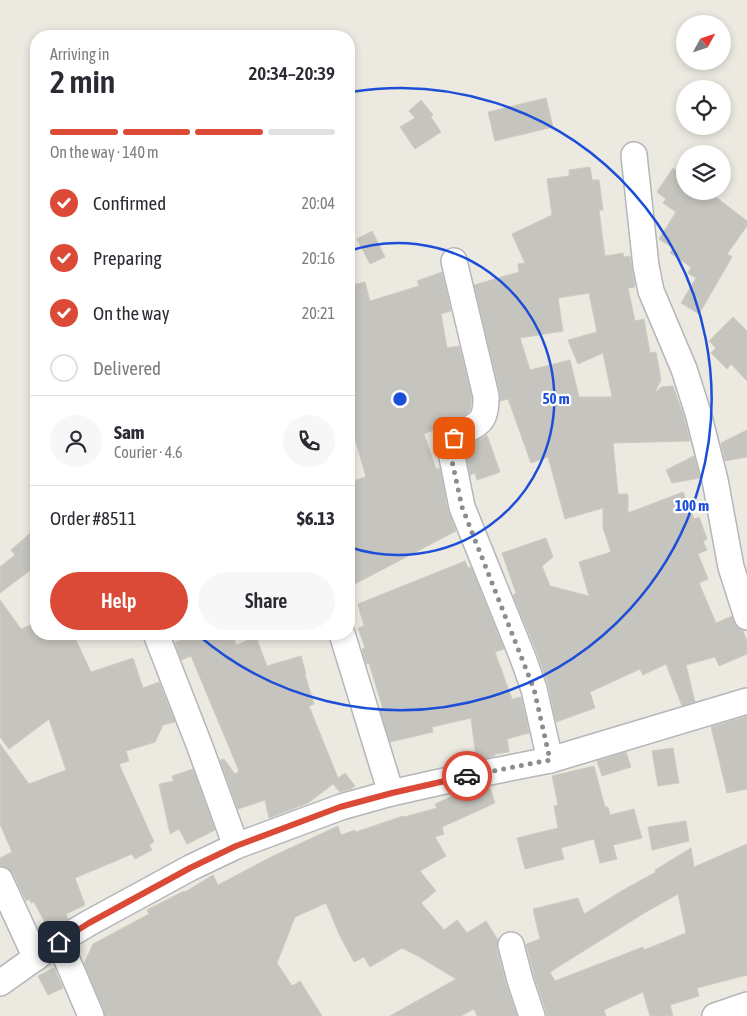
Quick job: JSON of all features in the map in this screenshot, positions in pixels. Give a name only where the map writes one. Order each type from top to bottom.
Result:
[{"type":"street","points":[[634,154],[646,266],[651,291],[684,368],[698,413],[715,480],[731,567],[747,616]]},
{"type":"street","points":[[454,261],[486,396],[486,407],[485,415],[480,422],[451,441],[450,452],[462,507],[534,689],[550,760]]},
{"type":"street","points":[[158,640],[236,846]]},
{"type":"street","points":[[344,640],[392,793]]},
{"type":"street","points":[[0,983],[89,923],[181,873],[236,846],[340,807],[449,780],[550,760],[747,702]]},
{"type":"street","points":[[0,880],[36,958]]},
{"type":"street","points":[[59,942],[91,1016]]},
{"type":"street","points":[[510,946],[532,1016]]},
{"type":"street","points":[[715,1016],[747,1005]]},
{"type":"building","points":[[546,98],[553,127],[495,141],[488,112]]},
{"type":"building","points":[[421,100],[433,115],[431,117],[441,132],[415,149],[400,127],[415,118],[409,111]]},
{"type":"building","points":[[590,167],[592,180],[599,180],[603,210],[599,210],[605,256],[623,253],[624,257],[630,256],[635,287],[628,288],[635,321],[644,319],[650,353],[656,352],[661,380],[654,394],[661,387],[673,386],[690,441],[613,443],[618,494],[628,494],[628,513],[683,492],[694,519],[699,517],[707,539],[703,541],[707,550],[698,554],[708,579],[699,583],[716,623],[732,616],[737,627],[743,631],[747,641],[747,654],[719,666],[715,657],[686,665],[695,702],[682,706],[666,664],[643,675],[640,669],[590,692],[595,708],[556,722],[548,684],[513,595],[516,593],[502,553],[546,538],[553,557],[542,566],[550,586],[589,596],[579,562],[611,552],[603,528],[603,508],[565,519],[548,457],[531,463],[508,399],[500,401],[500,393],[474,285],[519,272],[518,264],[525,263],[512,234],[552,215],[547,179],[569,176],[569,170]],"holes":[[[589,293],[597,332],[568,340],[578,364],[603,353],[612,397],[579,397],[570,360],[530,370],[520,338],[563,331],[558,298]]]},
{"type":"building","points":[[673,168],[676,170],[676,200],[720,200],[747,221],[747,226],[727,254],[732,257],[699,314],[681,303],[696,278],[688,273],[691,267],[670,253],[673,248],[659,239],[676,212],[663,203],[666,199],[657,192]]},
{"type":"building","points":[[372,231],[385,257],[370,264],[357,239]]},
{"type":"building","points":[[442,272],[451,311],[441,314],[447,348],[459,346],[472,397],[468,413],[449,424],[424,434],[436,469],[440,468],[448,510],[456,531],[355,584],[355,480],[366,477],[355,439],[355,284],[365,282],[370,301],[419,286],[417,281]]},
{"type":"building","points":[[733,317],[747,331],[747,381],[731,364],[727,369],[711,353],[716,348],[709,341]]},
{"type":"building","points":[[747,430],[747,457],[725,461],[721,443]]},
{"type":"building","points":[[487,435],[500,472],[477,480],[475,473],[470,475],[465,448]]},
{"type":"building","points":[[694,456],[700,478],[672,483],[666,470]]},
{"type":"building","points":[[30,533],[30,570],[0,593],[0,567],[15,555],[11,550]]},
{"type":"building","points":[[465,561],[468,568],[471,567],[504,649],[495,652],[512,699],[521,697],[529,733],[507,739],[509,752],[495,754],[495,756],[488,758],[476,758],[471,718],[432,727],[433,732],[390,742],[380,710],[383,709],[369,663],[366,664],[362,649],[365,648],[358,628],[364,626],[358,604]]},
{"type":"building","points":[[0,600],[21,629],[30,625],[30,640],[76,640],[91,672],[133,658],[143,688],[159,682],[175,722],[163,725],[155,742],[126,751],[129,761],[119,764],[154,842],[149,845],[152,850],[135,859],[132,854],[75,878],[85,905],[66,914],[68,919],[49,930],[34,902],[31,903],[29,899],[26,901],[13,874],[8,868],[0,866],[0,858],[12,852],[0,824],[0,744],[29,784],[66,770],[49,719],[9,749],[0,737]]},
{"type":"building","points":[[181,640],[235,640],[236,645],[248,640],[257,640],[267,666],[301,656],[314,704],[309,706],[338,778],[345,773],[355,786],[340,792],[333,784],[308,803],[269,818],[265,800],[238,809],[220,760],[224,759],[235,774],[239,771],[191,656],[181,660],[175,642]]},
{"type":"building","points":[[747,716],[747,789],[727,793],[711,727]]},
{"type":"building","points":[[673,748],[679,783],[658,786],[652,751]]},
{"type":"building","points":[[626,752],[631,767],[602,776],[597,761]]},
{"type":"building","points":[[594,766],[605,807],[608,807],[610,815],[634,809],[642,838],[613,845],[617,859],[600,863],[594,839],[561,848],[564,859],[525,869],[517,838],[558,828],[554,806],[558,805],[552,776]]},
{"type":"building","points":[[193,769],[215,830],[187,844],[179,829],[170,834],[159,784],[174,781],[172,776]]},
{"type":"building","points":[[490,788],[495,803],[442,827],[444,834],[435,837],[446,856],[420,871],[436,891],[421,903],[444,930],[457,920],[467,933],[486,921],[498,940],[497,949],[517,1016],[477,1016],[474,1009],[461,1016],[390,1016],[456,979],[402,948],[370,967],[364,957],[354,962],[340,936],[326,903],[295,917],[277,963],[292,986],[300,981],[322,1016],[105,1016],[84,964],[93,944],[149,914],[147,910],[185,892],[213,875],[218,885],[273,856],[338,826],[341,835],[355,830],[356,832],[403,816],[437,808],[435,804],[457,794],[458,798]]},
{"type":"building","points":[[686,821],[689,841],[652,850],[648,827]]},
{"type":"building","points":[[747,844],[747,975],[697,988],[699,996],[670,1005],[673,1016],[650,1016],[643,992],[604,1010],[606,1016],[546,1016],[526,944],[540,939],[533,909],[578,898],[584,914],[656,872],[655,870],[691,848],[694,867]],"holes":[[[678,894],[686,933],[644,950],[643,947],[555,981],[550,972]]]},
{"type":"building","points":[[54,968],[63,988],[48,995],[38,976]]},
{"type":"way so far","points":[[454,438],[451,441],[450,452],[462,507],[534,689],[550,760],[467,776]]},
{"type":"route","points":[[59,942],[89,923],[190,868],[236,846],[340,807],[467,776]]}]
